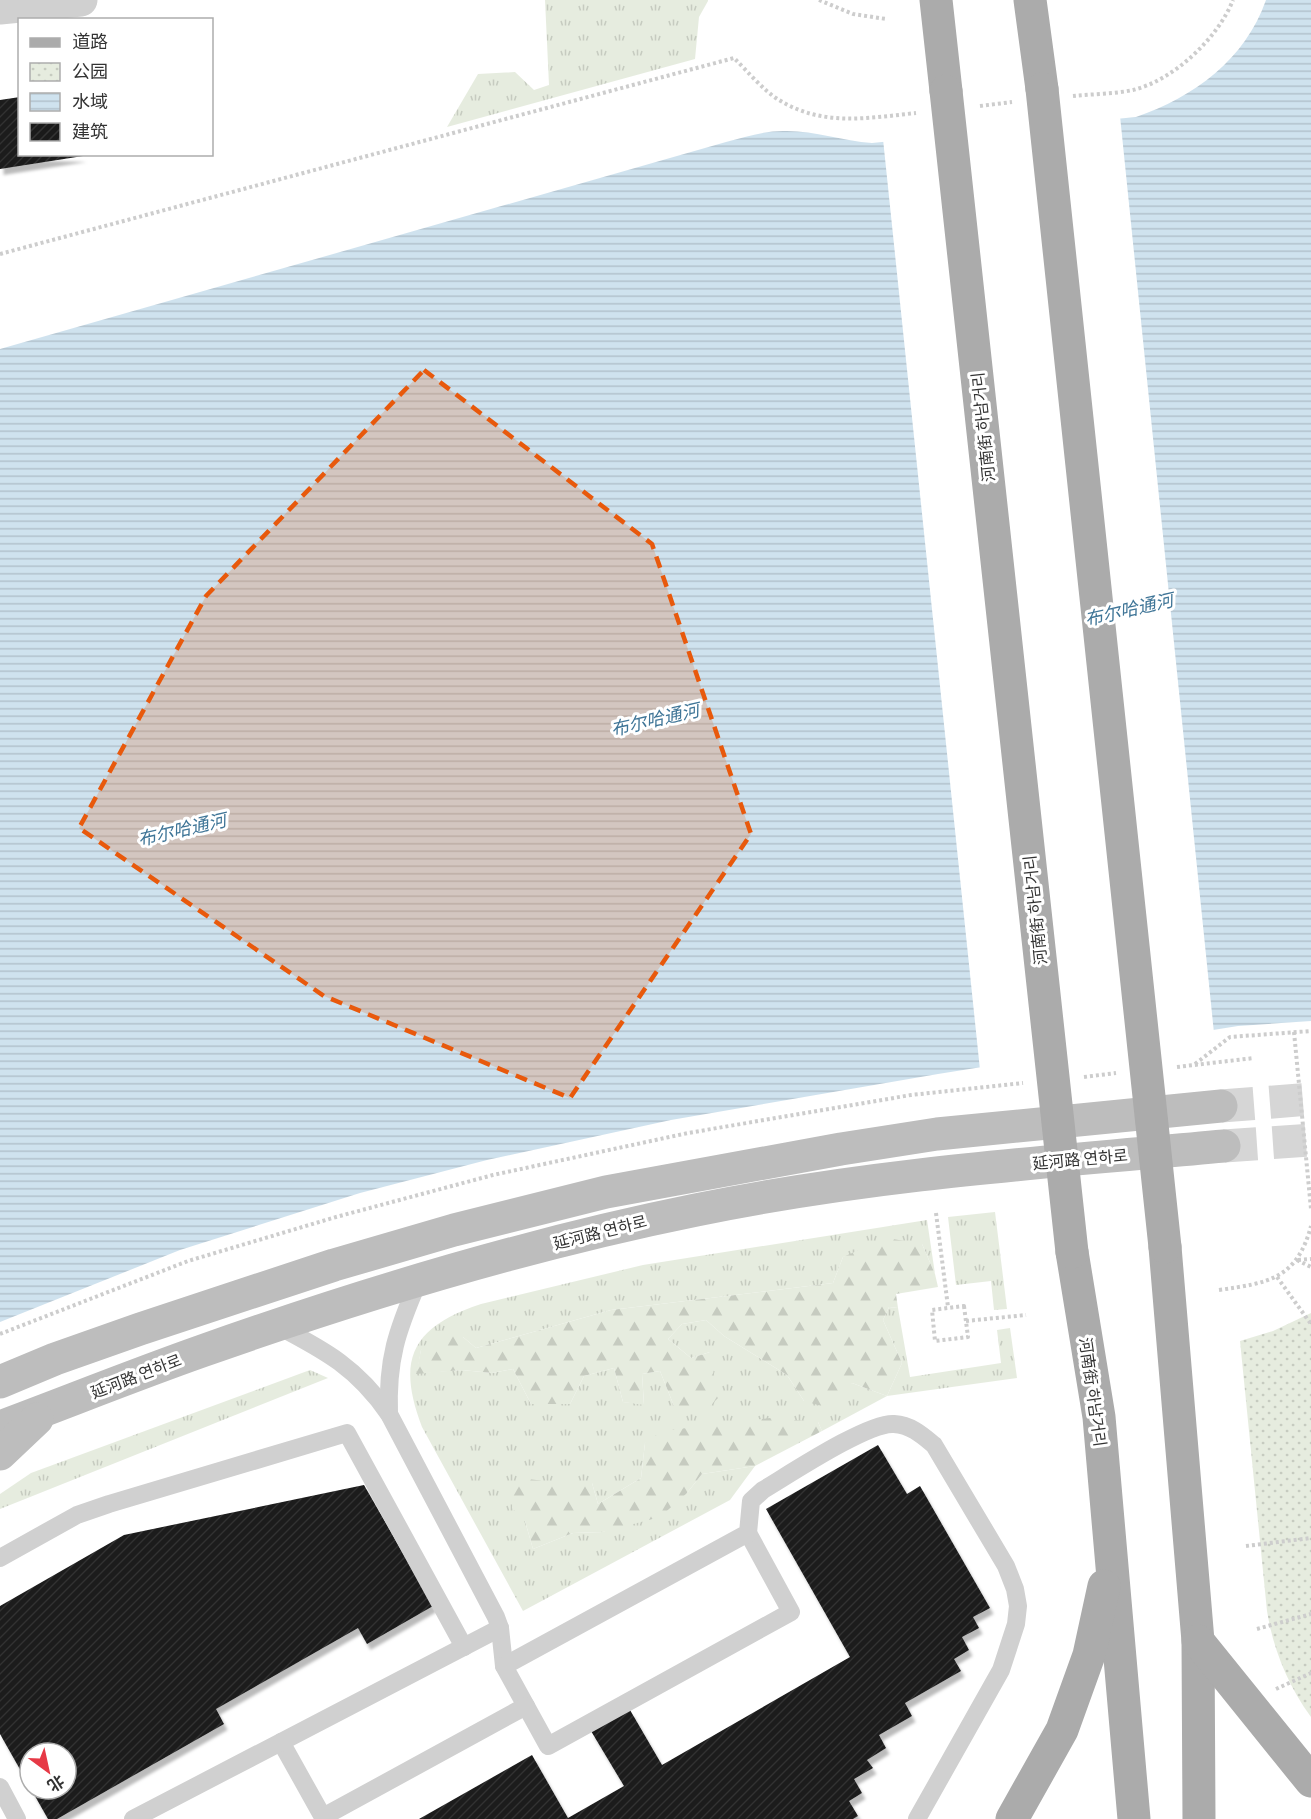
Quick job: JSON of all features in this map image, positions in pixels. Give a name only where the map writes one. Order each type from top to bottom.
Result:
[{"type":"main road","name":"河南街 하남거리","points":[[936,0],[1072,1252],[1099,1417],[1134,1819]]},
{"type":"main road","points":[[1030,0],[1165,1247],[1198,1641],[1199,1819]]},
{"type":"main road","points":[[0,1382],[55,1359],[140,1329],[334,1265],[466,1227],[606,1192],[937,1134],[1221,1106]]},
{"type":"main road","name":"延河路 연하로","points":[[0,1427],[204,1350],[418,1282],[569,1238],[699,1209],[895,1178],[1224,1146]]},
{"type":"main road","points":[[0,1454],[47,1410]]},
{"type":"main road","points":[[1012,1819],[1062,1730],[1089,1655],[1111,1555]]},
{"type":"main road","points":[[1198,1641],[1311,1781]]},
{"type":"street","points":[[0,8],[81,0]]},
{"type":"lane","points":[[389,1414],[388,1383],[391,1358],[403,1317],[418,1282]]},
{"type":"lane","points":[[278,1326],[320,1347],[337,1359],[376,1395],[389,1414],[500,1628],[504,1666],[548,1746],[791,1612],[748,1533],[751,1501],[763,1490],[866,1430],[891,1423],[905,1425],[921,1433],[934,1445],[1006,1566],[1016,1589],[1018,1606],[1016,1624],[1001,1670],[917,1819]]},
{"type":"lane","points":[[0,1558],[77,1515],[347,1433],[464,1647]]},
{"type":"lane","points":[[504,1666],[748,1533]]},
{"type":"lane","points":[[133,1819],[500,1628]]},
{"type":"lane","points":[[281,1742],[323,1818],[526,1706]]},
{"type":"lane","points":[[0,1786],[17,1819]]},
{"type":"path","points":[[819,0],[853,14],[885,19]]},
{"type":"path","points":[[979,106],[1040,96],[1133,90],[1165,76],[1200,49],[1226,17],[1233,0]]},
{"type":"path","points":[[0,254],[734,58],[778,99],[812,115],[848,120],[920,112]]},
{"type":"path","points":[[1193,1065],[1230,1037],[1311,1031]]},
{"type":"path","points":[[1294,1032],[1311,1209]]},
{"type":"path","points":[[936,1213],[948,1307]]},
{"type":"path","points":[[1220,1290],[1253,1285],[1277,1277],[1297,1260],[1309,1239],[1311,1226]]},
{"type":"path","points":[[1297,1260],[1311,1259]]},
{"type":"path","points":[[1297,1260],[1311,1267]]},
{"type":"path","points":[[1277,1277],[1311,1324]]},
{"type":"path","points":[[964,1306],[966,1321],[968,1337],[935,1341],[932,1310],[964,1306]]},
{"type":"path","points":[[966,1321],[1026,1315]]},
{"type":"path","points":[[1246,1546],[1311,1538]]},
{"type":"path","points":[[1257,1629],[1311,1614]]},
{"type":"path","points":[[1274,1690],[1311,1674]]},
{"type":"highlighted area","points":[[424,370],[652,544],[751,834],[570,1098],[324,996],[79,828],[206,596]]},
{"type":"green space","points":[[545,0],[708,1],[699,17],[695,59],[447,127],[478,74],[515,72],[534,90],[549,85]]},
{"type":"green space","points":[[995,1212],[1007,1309],[994,1310],[991,1281],[956,1285],[948,1217]]},
{"type":"green space","points":[[927,1220],[935,1274],[922,1244],[843,1257],[833,1283],[611,1310],[476,1348],[463,1337],[421,1350],[417,1373],[462,1370],[492,1373],[513,1369],[531,1404],[570,1404],[584,1376],[614,1368],[623,1402],[644,1404],[642,1374],[660,1371],[674,1406],[710,1352],[691,1358],[668,1339],[682,1324],[706,1320],[724,1336],[787,1375],[804,1401],[852,1383],[887,1396],[822,1431],[818,1422],[645,1443],[641,1478],[598,1504],[592,1483],[561,1483],[525,1521],[533,1549],[573,1533],[603,1532],[687,1493],[702,1474],[755,1466],[730,1500],[523,1611],[422,1427],[414,1403],[411,1364],[416,1349],[425,1335],[439,1323],[481,1304],[643,1265]]},
{"type":"green space","points":[[887,1238],[922,1244],[938,1287],[896,1294],[898,1308],[889,1307],[883,1320],[902,1363],[887,1396],[852,1383],[825,1407],[804,1401],[787,1375],[724,1336],[706,1320],[682,1324],[668,1339],[691,1358],[710,1352],[718,1398],[705,1411],[674,1406],[660,1371],[642,1374],[644,1405],[623,1402],[614,1368],[584,1376],[570,1404],[531,1404],[513,1369],[492,1373],[462,1370],[416,1374],[421,1350],[438,1330],[463,1337],[476,1348],[611,1310],[833,1283],[843,1257]]},
{"type":"green space","points":[[889,1307],[898,1308],[910,1377],[1001,1363],[997,1330],[1010,1328],[1017,1378],[887,1396],[902,1363],[883,1320]]},
{"type":"green space","points":[[1311,1313],[1311,1717],[1295,1692],[1283,1666],[1273,1639],[1267,1611],[1240,1341],[1273,1331]]},
{"type":"green space","points":[[310,1370],[328,1378],[0,1509],[0,1494],[31,1473]]},
{"type":"green space","points":[[770,1418],[818,1422],[822,1431],[755,1466],[702,1474],[687,1493],[660,1517],[603,1532],[573,1533],[533,1549],[525,1521],[512,1508],[513,1486],[528,1479],[561,1483],[592,1483],[598,1504],[641,1478],[645,1443],[662,1431]]},
{"type":"water","name":"布尔哈通河","points":[[1266,0],[1311,0],[1311,1021],[1238,1026],[938,1074],[671,1120],[487,1160],[360,1193],[180,1250],[0,1322],[0,349],[756,134],[798,131],[872,143],[1136,117],[1178,99],[1215,74],[1245,41]]},
{"type":"pier","points":[[1120,116],[1214,1033],[980,1070],[883,139]]},
{"type":"building","points":[[18,97],[18,156],[83,156],[0,169],[0,100]]},
{"type":"building","points":[[878,1445],[907,1494],[920,1486],[990,1608],[973,1617],[979,1628],[962,1637],[969,1650],[954,1659],[961,1671],[905,1703],[912,1716],[879,1735],[886,1748],[867,1760],[873,1768],[854,1779],[862,1793],[849,1801],[858,1816],[853,1819],[419,1819],[532,1755],[568,1818],[624,1786],[591,1731],[630,1710],[662,1765],[850,1657],[766,1509]]},
{"type":"building","points":[[364,1485],[433,1606],[367,1644],[358,1628],[216,1709],[224,1724],[57,1819],[48,1819],[38,1801],[78,1801],[78,1741],[18,1741],[18,1766],[0,1734],[0,1606],[124,1535]]},
{"type":"tunnel","points":[[1221,1106],[1311,1099]]},
{"type":"tunnel","points":[[1224,1146],[1311,1140]]}]
